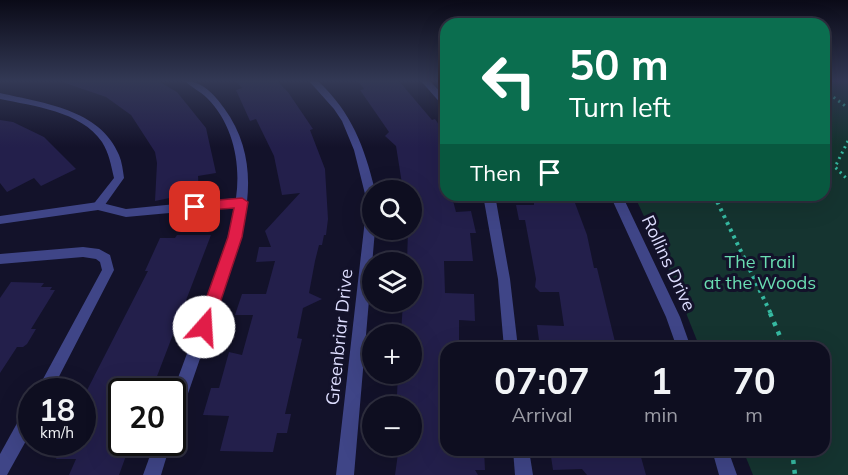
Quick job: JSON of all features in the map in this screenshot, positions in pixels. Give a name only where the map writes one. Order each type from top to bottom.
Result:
[{"type":"street","points":[[29,103],[72,114],[87,121],[106,139],[118,161],[119,178],[98,206]]},
{"type":"street","points":[[185,378],[235,237],[242,202],[244,159],[235,132],[218,103]]},
{"type":"street","name":"Greenbriar Drive","points":[[336,103],[358,143],[367,180]]},
{"type":"street","points":[[490,201],[504,279],[510,342]]},
{"type":"street","name":"Rollins Drive","points":[[619,201],[673,317],[682,342]]},
{"type":"street","points":[[0,220],[98,206],[126,213],[242,202]]},
{"type":"street","name":"Greenbriar Drive","points":[[345,475],[368,240]]},
{"type":"street","points":[[0,259],[83,252],[99,254],[106,259],[108,270],[50,378]]},
{"type":"street","points":[[0,471],[18,438]]},
{"type":"street","points":[[152,475],[159,456]]},
{"type":"street","points":[[522,456],[524,475]]},
{"type":"street","points":[[722,456],[728,475]]},
{"type":"path","points":[[848,141],[835,167],[848,180]]},
{"type":"path","points":[[717,201],[783,342]]},
{"type":"path","points":[[793,456],[795,475]]},
{"type":"green space","name":"The Trail at the Woods","points":[[830,103],[848,103],[848,475],[753,475],[745,456],[830,456],[830,342],[698,342],[666,263],[637,201],[830,201]]},
{"type":"building","points":[[115,103],[186,103],[206,128],[216,173],[198,176],[199,192],[155,201],[157,163],[155,152],[131,115]]},
{"type":"building","points":[[242,103],[296,103],[313,129],[310,130],[325,169],[328,219],[326,235],[324,235],[322,245],[319,245],[309,293],[322,299],[303,308],[297,338],[302,339],[285,414],[291,414],[287,433],[277,433],[273,452],[220,451],[229,416],[203,415],[211,388],[219,388],[229,352],[242,355],[253,315],[235,315],[242,294],[266,294],[275,261],[256,262],[259,247],[271,247],[265,231],[300,193],[282,195],[274,156],[256,119],[250,121]]},
{"type":"building","points":[[369,103],[418,103],[440,126],[440,201],[453,201],[456,212],[471,211],[476,233],[470,233],[473,261],[444,261],[445,293],[474,294],[475,321],[459,320],[459,342],[440,342],[440,456],[484,456],[485,470],[475,470],[478,475],[395,475],[398,456],[422,456],[422,396],[397,395],[398,384],[422,384],[422,324],[402,324],[402,312],[422,312],[422,252],[407,252],[408,240],[422,240],[422,180],[401,180],[396,146],[385,136],[389,132]]},
{"type":"building","points":[[0,120],[13,122],[44,137],[76,169],[41,186],[34,178],[7,192],[0,183]]},
{"type":"building","points":[[574,201],[587,235],[594,268],[597,268],[615,342],[539,342],[537,325],[564,326],[559,292],[540,292],[535,287],[536,279],[525,220],[519,220],[516,205],[534,205],[534,202]]},
{"type":"building","points":[[177,235],[211,235],[156,378],[108,378],[108,456],[126,456],[119,475],[69,475],[76,459],[56,459],[57,456],[96,456],[96,378],[93,378],[148,271],[145,271],[160,238],[175,238]]},
{"type":"building","points":[[11,282],[44,283],[41,287],[52,287],[50,290],[55,290],[31,329],[36,329],[27,344],[17,347],[0,373],[0,298]]},
{"type":"building","points":[[551,456],[641,456],[646,475],[587,475],[582,469],[553,470]]},
{"type":"route","points":[[195,207],[242,202],[235,237],[204,327]]}]
